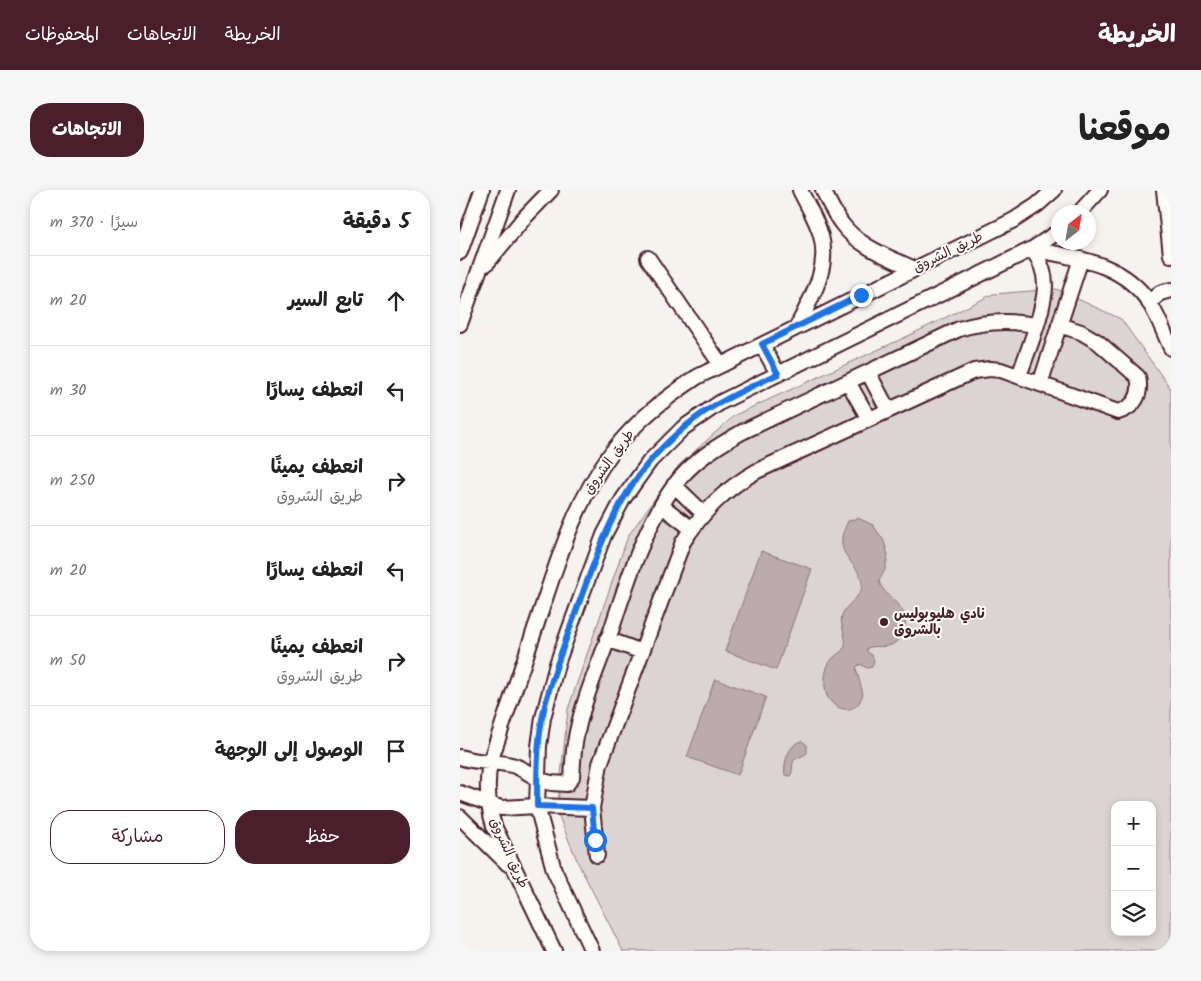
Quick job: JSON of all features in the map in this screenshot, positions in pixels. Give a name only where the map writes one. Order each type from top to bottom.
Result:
[{"type":"street","points":[[460,252],[482,190]]},
{"type":"street","points":[[460,324],[508,190]]},
{"type":"street","points":[[477,276],[499,246],[551,190]]},
{"type":"street","points":[[797,327],[818,286],[824,253],[822,236],[800,190]]},
{"type":"street","points":[[823,190],[842,225],[852,236],[865,245],[914,269]]},
{"type":"street","name":"طريق الشروق","points":[[554,951],[494,826],[488,804],[487,783],[490,762],[570,530],[586,492],[612,452],[660,402],[697,377],[1014,220],[1037,205],[1054,190]]},
{"type":"street","points":[[1086,205],[1100,190]]},
{"type":"street","points":[[1164,190],[1171,255]]},
{"type":"street","points":[[592,951],[554,870],[537,806],[539,746],[543,718],[557,664],[604,536],[623,499],[650,461],[683,428],[721,402],[1032,249],[1051,237]]},
{"type":"street","points":[[1032,249],[1097,262],[1112,269],[1139,290],[1149,303],[1171,348]]},
{"type":"street","points":[[1019,376],[1036,325],[1045,284],[1042,265],[1032,249]]},
{"type":"street","points":[[648,258],[721,365]]},
{"type":"street","points":[[1040,384],[1081,259]]},
{"type":"street","points":[[1149,303],[1160,293],[1171,290]]},
{"type":"street","points":[[460,758],[514,766],[546,782],[567,784],[572,777],[575,742],[584,709],[632,567],[674,485],[696,462],[724,441],[959,329],[974,324],[1004,321],[1036,325]]},
{"type":"street","points":[[597,855],[592,808],[600,764],[683,542],[703,513],[718,498],[743,479],[974,370],[990,369],[1019,376],[1118,412],[1130,406],[1138,396],[1140,383],[1138,377],[1090,336],[1058,325]]},
{"type":"street","points":[[762,344],[778,374]]},
{"type":"street","points":[[868,372],[888,410]]},
{"type":"street","points":[[848,382],[869,419]]},
{"type":"street","points":[[674,485],[703,513]]},
{"type":"street","points":[[662,506],[692,529]]},
{"type":"street","points":[[607,639],[642,652]]},
{"type":"street","points":[[460,793],[501,808],[537,806],[592,808]]},
{"type":"street","points":[[460,817],[497,851],[518,875]]},
{"type":"shaded area","name":"نادي هليوبوليس بالشروق","points":[[1056,289],[1121,319],[1171,389],[1171,951],[623,951],[579,865],[557,812],[568,709],[628,536],[678,466],[735,415],[908,336],[993,294]]},
{"type":"shaded area","points":[[858,518],[873,525],[884,541],[888,555],[885,570],[879,581],[886,593],[902,609],[905,623],[901,636],[895,643],[888,646],[867,648],[867,652],[872,655],[874,661],[872,667],[867,668],[860,664],[856,668],[863,695],[859,703],[854,707],[845,709],[836,706],[829,700],[826,692],[825,677],[829,663],[845,646],[841,623],[842,615],[859,594],[862,587],[859,574],[844,552],[842,545],[843,534],[848,521]]},
{"type":"shaded area","points":[[761,551],[812,569],[776,670],[725,651]]},
{"type":"shaded area","points":[[715,679],[766,697],[738,775],[687,757]]},
{"type":"shaded area","points":[[802,741],[807,745],[807,753],[795,759],[790,776],[785,775],[785,765],[790,749]]},
{"type":"place","name":"نادي هليوبوليس بالشروق","points":[[884,622]]},
{"type":"route","points":[[595,840],[592,808],[537,806],[537,777],[539,746],[549,691],[604,536],[623,499],[650,461],[683,428],[721,402],[778,374],[762,344],[861,295]]}]
